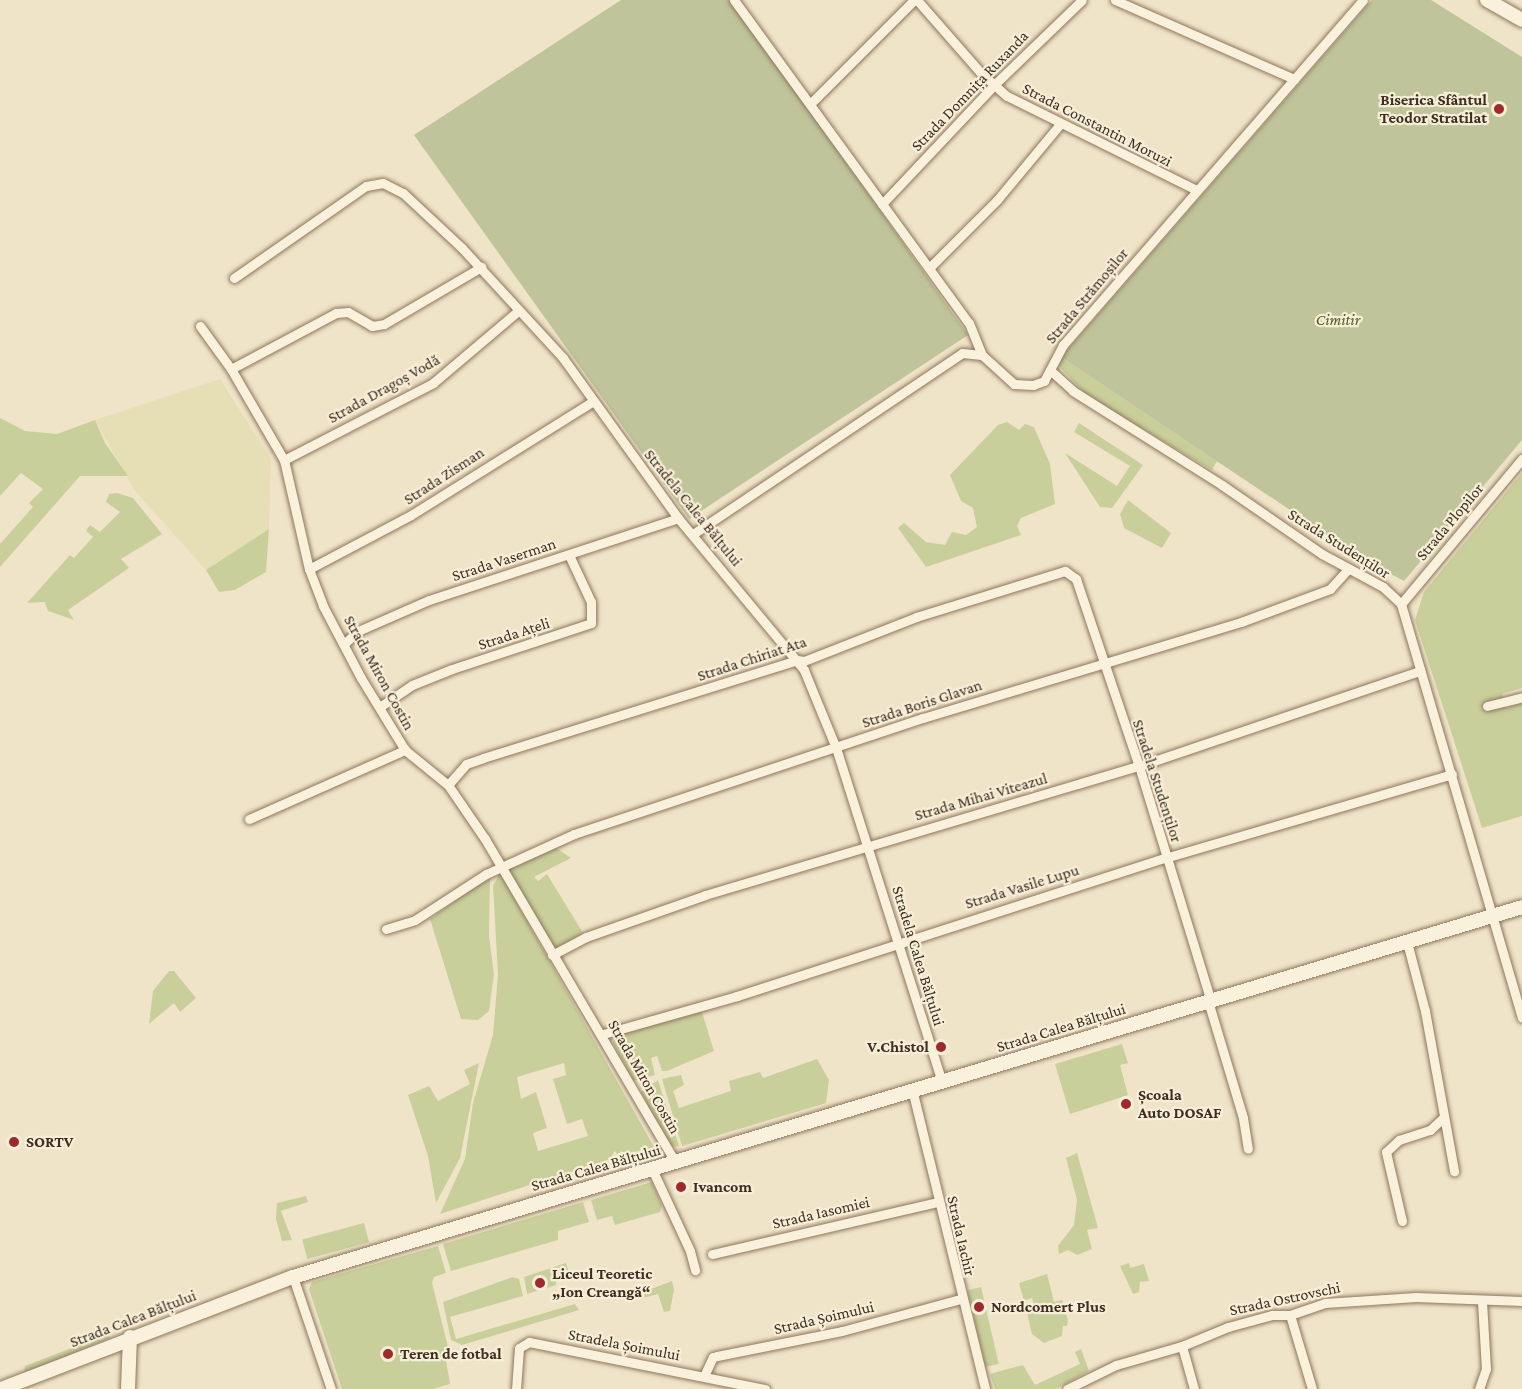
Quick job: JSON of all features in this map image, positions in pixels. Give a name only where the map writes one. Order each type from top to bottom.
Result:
[{"type":"main road","points":[[1487,0],[1503,4],[1522,20]]},
{"type":"main road","name":"Strada Calea Bălțului","points":[[1,1389],[293,1277],[941,1080],[1522,907]]},
{"type":"main road","points":[[128,1389],[130,1338]]},
{"type":"street","points":[[693,534],[947,360],[962,353],[982,355],[969,323],[734,0]]},
{"type":"street","points":[[811,103],[915,0]]},
{"type":"street","name":"Strada Constantin Moruzi","points":[[915,0],[994,85],[1060,124],[1196,190]]},
{"type":"street","name":"Strada Domnița Ruxanda","points":[[882,204],[994,85],[1082,0]]},
{"type":"street","points":[[1115,0],[1294,79]]},
{"type":"street","name":"Strada Strămoșilor","points":[[982,355],[1014,384],[1033,386],[1044,381],[1063,345],[1364,0]]},
{"type":"street","points":[[929,268],[997,200],[1060,124]]},
{"type":"street","name":"Stradela Calea Bălțului","points":[[234,278],[375,182],[393,185],[481,267],[562,358],[678,519],[797,660],[818,697],[941,1080]]},
{"type":"street","points":[[231,369],[336,313],[348,312],[366,324],[384,324],[481,267]]},
{"type":"street","name":"Strada Dragoș Vodă","points":[[284,460],[433,383],[518,311]]},
{"type":"street","name":"Strada Miron Costin","points":[[200,326],[231,369],[284,460],[309,569],[323,606],[345,642],[361,678],[381,706],[405,750],[448,785],[603,1034],[675,1162]]},
{"type":"street","name":"Strada Studenților","points":[[1050,370],[1073,391],[1348,569],[1383,587],[1401,604]]},
{"type":"street","name":"Strada Zisman","points":[[309,569],[411,515],[592,402]]},
{"type":"street","name":"Strada Plopilor","points":[[1401,604],[1522,459]]},
{"type":"street","name":"Strada Vaserman","points":[[345,642],[358,631],[429,600],[678,519]]},
{"type":"street","name":"Strada Ațeli","points":[[381,706],[412,685],[452,669],[591,623],[591,602],[569,555]]},
{"type":"street","name":"Strada Boris Glavan","points":[[386,929],[444,905],[501,868],[574,834],[836,748],[1102,665],[1330,589],[1348,569]]},
{"type":"street","name":"Strada Chiriat Ata","points":[[448,785],[466,764],[483,758],[797,660],[804,661],[916,617],[1058,571],[1071,573]]},
{"type":"street","name":"Stradela Studenților","points":[[1071,573],[1139,766],[1209,1001]]},
{"type":"street","points":[[1401,604],[1522,1018]]},
{"type":"street","name":"Strada Mihai Viteazul","points":[[552,955],[586,937],[705,895],[1139,766],[1420,671]]},
{"type":"street","points":[[1487,706],[1522,697]]},
{"type":"street","points":[[249,819],[405,750]]},
{"type":"street","name":"Strada Vasile Lupu","points":[[603,1034],[737,996],[897,942],[1165,858],[1452,774]]},
{"type":"street","points":[[1407,942],[1425,1011],[1454,1171]]},
{"type":"street","points":[[1209,1001],[1243,1118],[1248,1149]]},
{"type":"street","name":"Strada Iachir","points":[[912,1089],[961,1299],[985,1389]]},
{"type":"street","points":[[1402,1221],[1386,1152],[1399,1140],[1430,1130],[1443,1118]]},
{"type":"street","points":[[652,1169],[683,1235],[695,1270]]},
{"type":"street","name":"Strada Iasomiei","points":[[712,1254],[938,1202]]},
{"type":"street","points":[[293,1277],[331,1389]]},
{"type":"street","name":"Strada Ostrovschi","points":[[1068,1389],[1116,1365],[1182,1346],[1250,1320],[1290,1315],[1325,1303],[1416,1297],[1482,1302],[1522,1301]]},
{"type":"street","name":"Strada Șoimului","points":[[704,1376],[713,1357],[842,1331],[961,1299]]},
{"type":"street","points":[[1479,1389],[1486,1369],[1482,1302]]},
{"type":"street","points":[[1290,1315],[1312,1389]]},
{"type":"street","name":"Stradela Șoimului","points":[[516,1389],[519,1348],[529,1342],[765,1389]]},
{"type":"street","points":[[1182,1346],[1194,1389]]},
{"type":"shaded area","points":[[220,379],[271,459],[269,529],[206,570],[135,491],[95,420]]},
{"type":"green space","points":[[621,0],[731,0],[968,335],[689,519],[414,135]]},
{"type":"green space","name":"Cimitir","points":[[1372,0],[1431,0],[1522,57],[1522,440],[1404,581],[1365,560],[1061,357]]},
{"type":"green space","points":[[1061,357],[1217,461],[1212,470],[1086,395],[1059,366]]},
{"type":"green space","points":[[0,418],[25,431],[57,434],[95,420],[105,443],[128,476],[80,476],[0,567],[0,544],[33,507],[29,503],[43,489],[21,473],[0,496]]},
{"type":"green space","points":[[1007,422],[1019,430],[1025,424],[1034,427],[1050,464],[1055,504],[1021,518],[1017,526],[1021,535],[926,567],[898,528],[904,523],[926,542],[945,545],[952,532],[966,535],[977,527],[973,508],[961,501],[950,475],[998,425]]},
{"type":"green space","points":[[1079,423],[1143,465],[1112,508],[1100,507],[1065,453],[1117,486],[1130,466],[1074,432]]},
{"type":"green space","points":[[1522,473],[1522,688],[1502,694],[1506,708],[1522,703],[1522,816],[1482,828],[1415,620],[1424,592]]},
{"type":"green space","points":[[117,493],[133,498],[162,534],[121,559],[129,568],[68,610],[74,620],[48,611],[45,602],[27,603],[70,555],[74,558],[93,537],[86,531],[90,525],[100,532],[120,512],[106,502],[109,494]]},
{"type":"green space","points":[[1128,500],[1171,533],[1162,548],[1124,528],[1120,514]]},
{"type":"green space","points":[[269,529],[266,572],[235,590],[219,592],[206,570]]},
{"type":"green space","points":[[555,847],[571,858],[534,877],[538,881],[547,874],[583,933],[558,948],[554,948],[507,871],[508,867]]},
{"type":"green space","points":[[500,873],[654,1147],[618,1156],[615,1151],[610,1159],[440,1214],[465,1159],[473,1103],[493,1035],[498,975],[493,886]],"holes":[[[564,1063],[566,1075],[553,1079],[567,1124],[582,1119],[588,1136],[538,1151],[533,1133],[547,1128],[536,1092],[521,1099],[517,1077]]]},
{"type":"green space","points":[[490,876],[489,936],[494,974],[489,1011],[478,1020],[461,1019],[430,919]]},
{"type":"green space","points":[[169,971],[174,971],[196,998],[180,1012],[174,1003],[149,1024],[153,991]]},
{"type":"green space","points":[[701,1009],[714,1051],[667,1071],[662,1071],[657,1056],[651,1058],[655,1075],[633,1081],[613,1043],[615,1036]]},
{"type":"green space","points":[[1122,1044],[1128,1063],[1120,1065],[1128,1095],[1070,1114],[1055,1064]]},
{"type":"green space","points":[[817,1059],[829,1080],[826,1103],[682,1146],[662,1079],[681,1075],[684,1085],[673,1091],[679,1108],[731,1091],[729,1081],[760,1072],[763,1078]]},
{"type":"green space","points":[[479,1063],[460,1158],[436,1203],[428,1156],[408,1095],[429,1086],[438,1101],[470,1084],[464,1070]]},
{"type":"green space","points":[[658,1080],[679,1146],[669,1147],[641,1092]]},
{"type":"green space","points":[[1077,1153],[1098,1228],[1087,1230],[1092,1249],[1077,1255],[1068,1250],[1059,1254],[1058,1246],[1074,1225],[1077,1200],[1066,1158]]},
{"type":"green space","points":[[652,1182],[662,1206],[660,1212],[615,1225],[612,1216],[597,1220],[591,1200]]},
{"type":"green space","points":[[306,1196],[308,1202],[281,1211],[292,1240],[282,1241],[276,1219],[277,1203]]},
{"type":"green space","points":[[583,1202],[589,1222],[558,1231],[558,1240],[451,1271],[443,1244]]},
{"type":"green space","points":[[364,1223],[369,1242],[307,1259],[302,1240]]},
{"type":"green space","points":[[438,1246],[446,1273],[434,1277],[432,1283],[448,1347],[446,1360],[450,1384],[433,1389],[342,1389],[309,1289],[312,1282]]},
{"type":"green space","points":[[566,1263],[570,1276],[556,1281],[556,1285],[527,1294],[524,1277]]},
{"type":"green space","points":[[1129,1263],[1130,1268],[1144,1264],[1149,1281],[1140,1282],[1139,1292],[1133,1294],[1120,1266]]},
{"type":"green space","points":[[1047,1274],[1054,1302],[1062,1300],[1068,1320],[1067,1326],[1063,1326],[1062,1336],[1044,1343],[1032,1334],[1026,1309],[1034,1306],[1032,1298],[1024,1301],[1019,1283]]},
{"type":"green space","points":[[513,1277],[519,1279],[523,1296],[450,1317],[456,1339],[575,1304],[579,1310],[462,1345],[451,1340],[443,1302]]},
{"type":"green space","points":[[672,1281],[674,1290],[670,1311],[664,1312],[658,1294],[643,1298],[641,1293]]},
{"type":"green space","points":[[981,1287],[999,1364],[985,1367],[967,1290]]},
{"type":"green space","points":[[108,1334],[110,1338],[24,1374],[25,1366]]},
{"type":"green space","points":[[1081,1349],[1089,1371],[1056,1389],[995,1389],[990,1374],[1023,1365],[1035,1385],[1080,1364],[1075,1352]]},
{"type":"place","name":"Biserica Sfântul Teodor Stratilat","points":[[1499,109]]},
{"type":"place","name":"V.Chistol","points":[[941,1047]]},
{"type":"place","name":"Școala Auto DOSAF","points":[[1126,1104]]},
{"type":"place","name":"SORTV","points":[[14,1142]]},
{"type":"place","name":"Ivancom","points":[[681,1187]]},
{"type":"place","name":"Liceul Teoretic „Ion Creangă“","points":[[540,1283]]},
{"type":"place","name":"Nordcomert Plus","points":[[979,1307]]},
{"type":"place","name":"Teren de fotbal","points":[[388,1354]]}]
